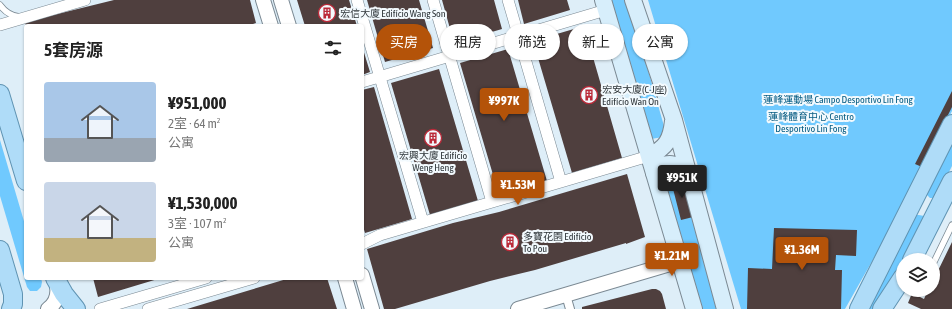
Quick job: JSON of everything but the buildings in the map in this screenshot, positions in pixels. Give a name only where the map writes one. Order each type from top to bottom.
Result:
[{"type":"main road","points":[[633,0],[674,120],[725,309]]},
{"type":"main road","points":[[604,5],[694,309]]},
{"type":"main road","points":[[0,94],[24,174]]},
{"type":"main road","points":[[649,156],[659,151],[667,143],[672,133],[674,120]]},
{"type":"main road","points":[[859,309],[952,124]]},
{"type":"main road","points":[[654,174],[662,166],[674,164],[685,170],[689,176]]},
{"type":"main road","points":[[916,253],[952,181]]},
{"type":"main road","points":[[917,195],[919,204],[927,208],[934,209],[940,206]]},
{"type":"main road","points":[[0,250],[13,294],[13,304],[11,309]]},
{"type":"main road","points":[[57,280],[64,294],[77,306]]},
{"type":"main road","points":[[0,282],[0,296]]},
{"type":"main road","points":[[882,309],[896,291]]},
{"type":"street","points":[[0,25],[85,0]]},
{"type":"street","points":[[263,0],[270,24]]},
{"type":"street","points":[[281,0],[288,24]]},
{"type":"street","points":[[357,0],[423,222]]},
{"type":"street","points":[[433,0],[440,24]]},
{"type":"street","points":[[508,0],[515,24]]},
{"type":"street","points":[[551,24],[604,5]]},
{"type":"street","points":[[364,81],[440,59]]},
{"type":"street","points":[[450,60],[492,202]]},
{"type":"street","points":[[525,60],[561,182]]},
{"type":"street","points":[[364,243],[380,235],[649,156]]},
{"type":"street","points":[[364,235],[380,235]]},
{"type":"street","points":[[518,309],[680,261]]},
{"type":"street","points":[[48,309],[55,302],[58,295],[56,280]]},
{"type":"street","points":[[100,309],[199,280]]},
{"type":"street","points":[[148,309],[247,280]]},
{"type":"street","points":[[346,280],[354,309]]},
{"type":"street","points":[[363,280],[372,309]]},
{"type":"street","points":[[566,295],[570,309]]},
{"type":"lane","points":[[0,5],[10,14],[18,17],[27,17]]},
{"type":"lane","points":[[938,253],[952,225]]},
{"type":"green space","points":[[610,0],[628,0],[635,24],[632,24],[632,60],[645,60],[666,133],[663,137],[651,139],[624,47],[624,24],[617,24]]},
{"type":"green space","name":"蓮峰體育中心 Centro Desportivo Lin Fong","points":[[648,0],[952,0],[952,111],[909,196],[845,309],[741,309],[666,60],[688,60],[688,24],[655,24]]},
{"type":"green space","points":[[952,138],[952,166],[937,196],[930,198],[926,192]]},
{"type":"green space","points":[[0,140],[24,221],[24,277],[0,196]]},
{"type":"green space","points":[[681,173],[720,309],[699,309],[661,179]]},
{"type":"green space","points":[[916,215],[924,216],[926,220],[910,253],[896,253],[896,278],[877,309],[864,309]]},
{"type":"green space","points":[[25,280],[42,280],[41,287],[37,291],[30,291]]},
{"type":"place","name":"宏信大廈 Edifício Wang Son","points":[[327,13]]},
{"type":"place","name":"宏安大廈(C-J座) Edifício Wan On","points":[[589,95]]},
{"type":"place","name":"宏興大廈 Edifício Weng Heng","points":[[433,138]]},
{"type":"place","name":"多寶花園 Edifício To Pou","points":[[510,242]]},
{"type":"park label","name":"蓮峰運動場 Campo Desportivo Lin Fong","points":[[838,99]]}]
